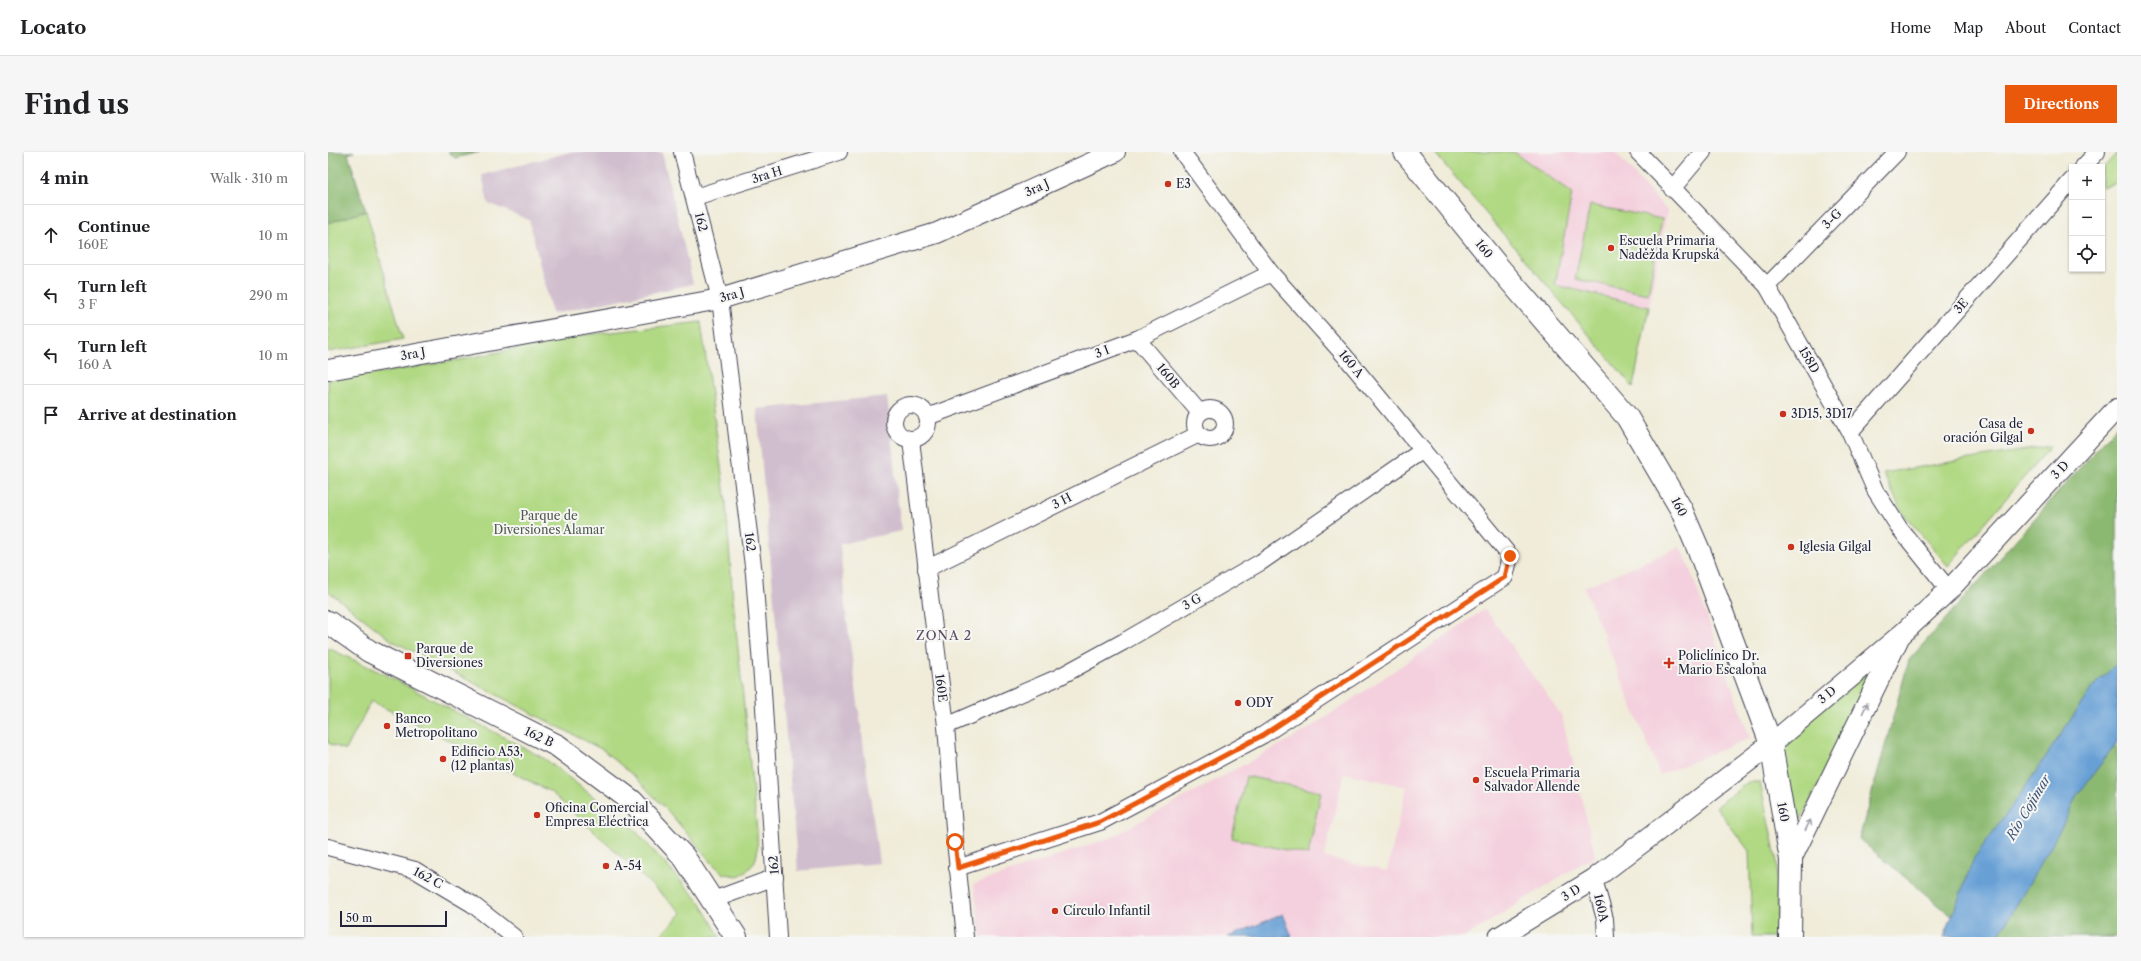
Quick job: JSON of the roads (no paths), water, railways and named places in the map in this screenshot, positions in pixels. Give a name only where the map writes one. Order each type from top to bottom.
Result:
[{"type":"main road","name":"160","points":[[1405,152],[1500,269],[1628,417],[1682,509],[1771,744],[1791,860],[1790,937]]},
{"type":"main road","name":"162 B","points":[[328,622],[369,651],[558,746],[632,801],[684,857],[736,937]]},
{"type":"street","name":"162","points":[[682,152],[695,197],[720,299],[754,574],[778,937]]},
{"type":"street","name":"3ra H","points":[[695,197],[839,152]]},
{"type":"street","name":"3ra J","points":[[328,370],[720,299],[937,233],[1115,152]]},
{"type":"street","name":"160 A","points":[[958,868],[1107,818],[1263,735],[1505,577],[1510,556],[1344,355],[1271,272],[1182,152]]},
{"type":"street","name":"158D","points":[[1638,152],[1767,286],[1850,432],[1875,490],[1900,529],[1949,590]]},
{"type":"street","points":[[1672,189],[1703,152]]},
{"type":"street","points":[[2086,164],[2097,152]]},
{"type":"street","name":"3-G","points":[[1767,286],[1895,153]]},
{"type":"street","name":"3E","points":[[1850,432],[2069,183]]},
{"type":"street","name":"3 I","points":[[927,417],[1137,339],[1271,272]]},
{"type":"street","name":"160B","points":[[1137,339],[1200,413]]},
{"type":"street","points":[[909,405],[920,408],[927,417],[926,430],[917,438],[911,440],[900,436],[896,431],[893,420],[898,410],[909,405]]},
{"type":"street","name":"3 D","points":[[1499,937],[1594,879],[1771,744],[1902,634],[1949,590],[2117,408]]},
{"type":"street","points":[[1206,410],[1218,412],[1222,416],[1225,427],[1222,433],[1213,439],[1203,437],[1199,434],[1195,424],[1200,413],[1206,410]]},
{"type":"street","name":"3 H","points":[[926,569],[1199,434]]},
{"type":"street","name":"160E","points":[[911,440],[946,726],[965,937]]},
{"type":"street","name":"3 G","points":[[946,726],[1059,677],[1123,642],[1261,562],[1422,450]]},
{"type":"street","points":[[1791,860],[1902,634]]},
{"type":"street","name":"162 C","points":[[328,847],[415,870],[472,904],[514,937]]},
{"type":"street","points":[[712,900],[775,877]]},
{"type":"street","name":"160A","points":[[1594,879],[1605,919],[1606,937]]},
{"type":"water","name":"Río Cojímar","points":[[2117,663],[2117,742],[2077,796],[2063,825],[1998,937],[1944,937],[1974,858],[2013,805],[2092,688]]},
{"type":"water","points":[[1283,914],[1292,937],[1228,937]]},
{"type":"place","name":"E3","points":[[1168,184]]},
{"type":"place","name":"Escuela Primaria Naděžda Krupská","points":[[1611,248]]},
{"type":"place","name":"3D15, 3D17","points":[[1783,414]]},
{"type":"place","name":"Casa de oración Gilgal","points":[[2031,431]]},
{"type":"place","name":"Iglesia Gilgal","points":[[1791,547]]},
{"type":"place","name":"Parque de Diversiones","points":[[408,656]]},
{"type":"place","name":"Policlínico Dr. Mario Escalona","points":[[1669,663]]},
{"type":"place","name":"ODY","points":[[1238,703]]},
{"type":"place","name":"Banco Metropolitano","points":[[387,726]]},
{"type":"place","name":"Edificio A53, (12 plantas)","points":[[443,759]]},
{"type":"place","name":"Escuela Primaria Salvador Allende","points":[[1476,780]]},
{"type":"place","name":"Oficina Comercial Empresa Eléctrica","points":[[537,815]]},
{"type":"place","name":"A-54","points":[[606,866]]},
{"type":"place","name":"Círculo Infantil","points":[[1055,911]]},
{"type":"district","name":"ZONA 2","points":[[944,635]]},
{"type":"park label","name":"Parque de Diversiones Alamar","points":[[549,523]]}]
